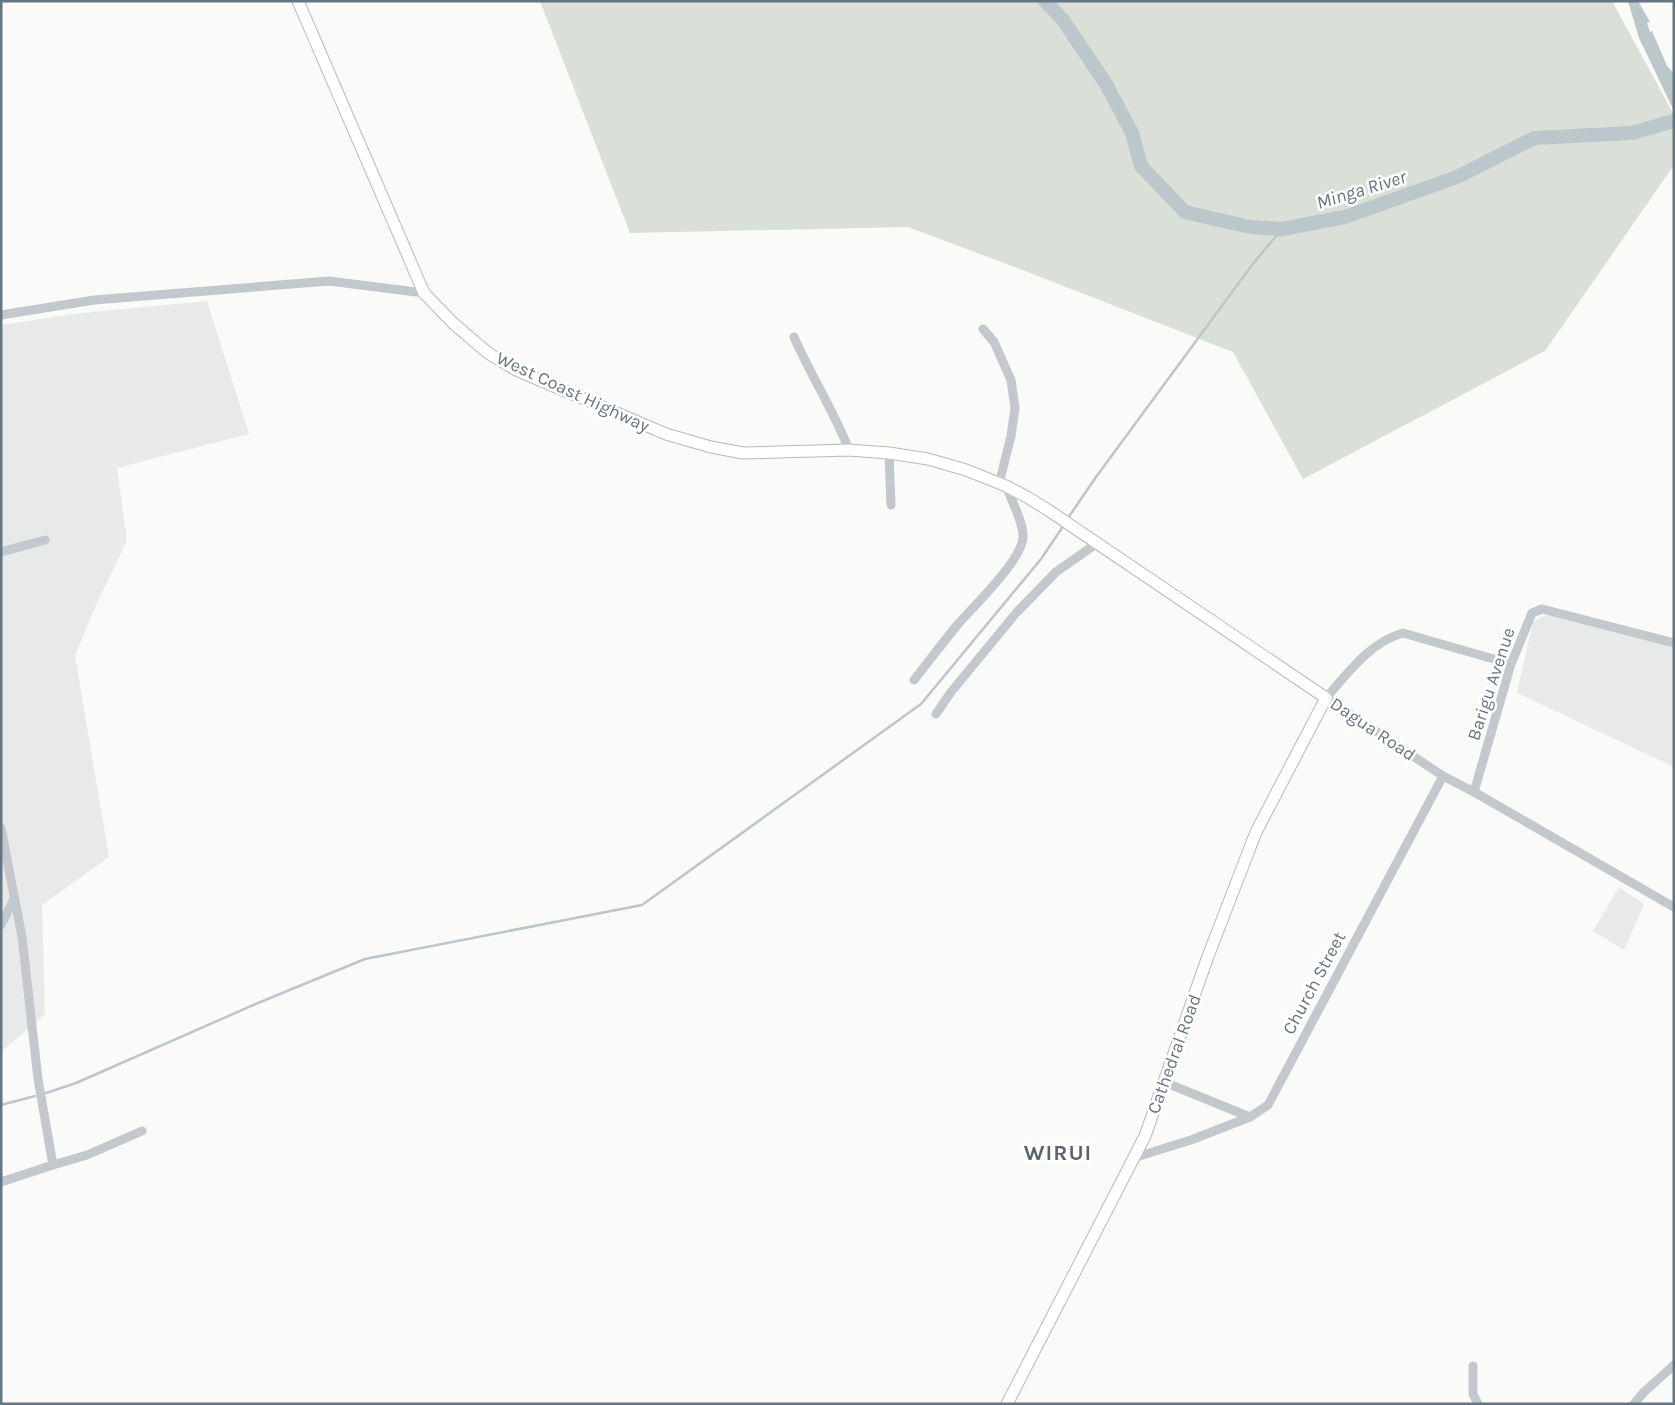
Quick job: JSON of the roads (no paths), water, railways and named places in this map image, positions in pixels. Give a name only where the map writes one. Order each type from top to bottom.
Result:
[{"type":"main road","name":"West Coast Highway","points":[[298,1],[424,293],[453,323],[488,353],[516,370],[666,434],[711,447],[743,453],[849,450],[889,453],[928,459],[966,470],[1027,497],[1083,534]]},
{"type":"main road","name":"Dagua Road","points":[[1083,534],[1326,698]]},
{"type":"main road","name":"Cathedral Road","points":[[1006,1404],[1145,1136],[1207,958],[1256,832],[1326,698]]},
{"type":"street","points":[[1,315],[94,300],[329,281],[424,293]]},
{"type":"street","points":[[914,680],[960,622],[998,581],[1020,549],[1023,537],[1016,512],[1002,485],[1015,408],[1011,380],[994,342],[983,329]]},
{"type":"street","points":[[794,337],[808,368],[838,422],[849,450]]},
{"type":"street","points":[[889,453],[891,505]]},
{"type":"street","points":[[1,552],[45,540]]},
{"type":"street","points":[[936,714],[950,692],[1017,612],[1056,572],[1096,544]]},
{"type":"street","name":"Barigu Avenue","points":[[1474,792],[1510,664],[1532,613],[1542,609],[1674,643]]},
{"type":"street","points":[[1326,698],[1373,647],[1389,636],[1403,633],[1510,664]]},
{"type":"street","name":"Dagua Road","points":[[1326,698],[1443,776],[1674,907]]},
{"type":"street","name":"Church Street","points":[[1133,1158],[1190,1140],[1250,1117],[1268,1106],[1443,776]]},
{"type":"street","points":[[1,828],[22,937],[38,1079],[53,1165]]},
{"type":"street","points":[[1,925],[14,899]]},
{"type":"street","points":[[1164,1082],[1250,1117]]},
{"type":"street","points":[[1,1182],[87,1154],[142,1132]]},
{"type":"street","points":[[1634,1404],[1644,1392],[1674,1365]]},
{"type":"street","points":[[1473,1366],[1473,1394],[1478,1404]]},
{"type":"waterway","name":"Minga River","points":[[1045,1],[1063,20],[1106,84],[1132,133],[1141,166],[1185,212],[1250,227],[1282,229],[1345,217],[1457,177],[1534,138],[1632,133],[1674,121]]},
{"type":"waterway","points":[[1068,518],[1252,265],[1282,229]]},
{"type":"waterway","points":[[46,1093],[76,1083],[258,1003],[365,959],[642,905],[921,704],[1041,559],[1064,525]]},
{"type":"waterway","points":[[1,1105],[35,1096]]},
{"type":"district","name":"WIRUI","points":[[1058,1152]]}]
